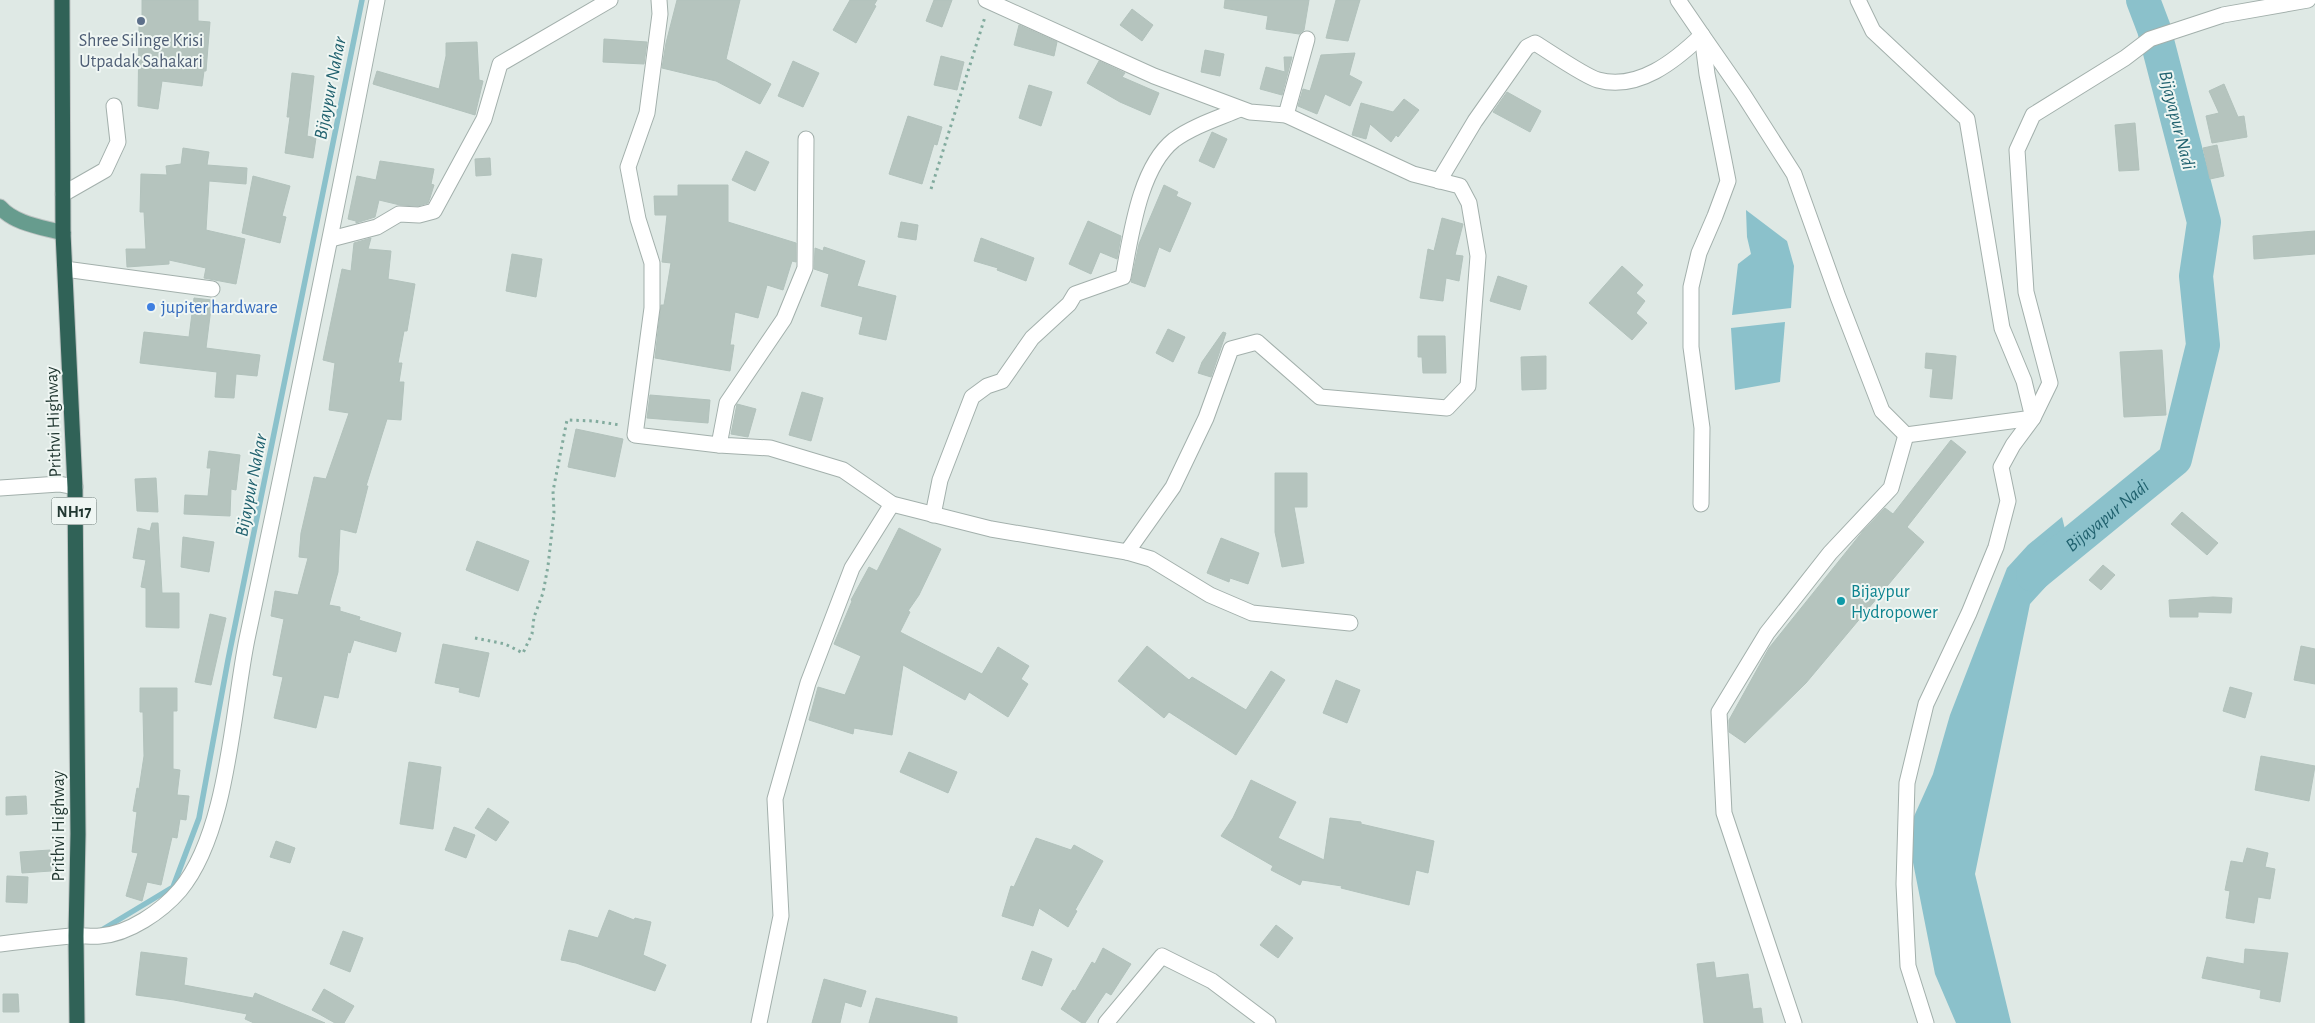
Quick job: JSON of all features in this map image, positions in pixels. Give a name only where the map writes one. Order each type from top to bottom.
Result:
[{"type":"highway","name":"Prithvi Highway","points":[[62,0],[63,233],[74,487],[78,834],[77,1023]]},
{"type":"main road","points":[[0,207],[6,214],[19,221],[63,233]]},
{"type":"street","points":[[0,944],[76,936],[102,936],[131,928],[152,915],[180,890],[208,843],[219,801],[245,652],[331,239],[377,0]]},
{"type":"street","points":[[331,239],[377,227],[400,214],[418,215],[434,210],[484,119],[500,64],[610,0]]},
{"type":"street","points":[[659,0],[660,14],[647,113],[628,167],[638,219],[652,263],[652,308],[635,435],[719,445],[770,448],[842,470],[892,504],[991,530],[1127,552],[1151,559],[1210,595],[1252,613],[1350,623]]},
{"type":"street","points":[[1678,0],[1743,94],[1794,174],[1838,298],[1882,411],[1906,436]]},
{"type":"street","points":[[1858,0],[1873,31],[1967,120],[2002,328],[2024,381],[2033,418]]},
{"type":"street","points":[[1926,1023],[1908,966],[1904,884],[1907,783],[1926,704],[1969,613],[1996,547],[2008,501],[2001,467],[2013,445],[2033,418],[2050,383],[2026,292],[2017,150],[2033,115],[2125,58],[2156,36],[2223,15],[2308,0]]},
{"type":"street","points":[[988,1],[1154,76],[1250,112],[1286,115],[1335,136],[1413,174],[1460,186],[1469,203],[1478,256],[1468,386],[1447,408],[1320,397],[1257,342],[1231,349],[1206,418],[1172,487],[1127,552]]},
{"type":"street","points":[[1439,181],[1475,121],[1527,47],[1535,43],[1598,80],[1632,82],[1679,58],[1702,36]]},
{"type":"street","points":[[1701,504],[1702,428],[1691,347],[1691,287],[1699,253],[1728,181],[1707,74],[1702,36]]},
{"type":"street","points":[[1286,115],[1308,39]]},
{"type":"street","points":[[63,194],[105,170],[118,142],[114,106]]},
{"type":"street","points":[[933,514],[940,480],[972,398],[987,386],[1002,380],[1032,338],[1069,304],[1075,294],[1123,278],[1136,208],[1159,158],[1174,140],[1196,128],[1240,109]]},
{"type":"street","points":[[719,445],[726,403],[784,319],[805,268],[806,139]]},
{"type":"street","points":[[65,269],[212,289]]},
{"type":"street","points":[[1906,436],[2033,418]]},
{"type":"street","points":[[1794,1023],[1724,813],[1720,712],[1767,633],[1830,553],[1891,488],[1906,436]]},
{"type":"street","points":[[0,488],[58,484],[74,487]]},
{"type":"street","points":[[759,1023],[781,916],[775,800],[808,683],[852,568],[892,504]]},
{"type":"street","points":[[1106,1023],[1162,956],[1212,981],[1268,1023]]},
{"type":"path","points":[[932,189],[988,1]]},
{"type":"path","points":[[475,638],[505,644],[522,653],[532,634],[548,566],[554,513],[553,491],[566,420],[594,421],[626,426],[635,435]]},
{"type":"water","points":[[1746,210],[1787,241],[1794,266],[1791,308],[1732,315],[1738,264],[1751,254],[1747,237]]},
{"type":"water","points":[[1785,322],[1780,382],[1735,390],[1731,328]]},
{"type":"water","points":[[2062,517],[2072,558],[2030,604],[1975,874],[2011,1023],[1956,1023],[1935,974],[1907,832],[1933,774],[1950,715],[2007,568],[2028,545]]},
{"type":"building","points":[[142,0],[198,0],[198,21],[210,22],[206,71],[204,71],[202,86],[162,81],[158,109],[138,106],[139,25],[142,25]]},
{"type":"building","points":[[677,0],[740,0],[726,59],[771,84],[760,104],[716,81],[662,68]]},
{"type":"building","points":[[850,0],[877,0],[874,5],[876,6],[856,43],[833,30]]},
{"type":"building","points":[[934,0],[952,0],[942,27],[926,21]]},
{"type":"building","points":[[1225,0],[1309,0],[1304,30],[1299,34],[1266,29],[1268,16],[1224,8]]},
{"type":"building","points":[[1336,0],[1360,0],[1348,41],[1326,38]]},
{"type":"building","points":[[1132,9],[1153,25],[1142,41],[1120,25]]},
{"type":"building","points":[[1019,25],[1057,42],[1054,56],[1014,45]]},
{"type":"building","points":[[604,39],[647,42],[644,64],[603,62]]},
{"type":"building","points":[[477,42],[479,80],[483,81],[475,115],[373,84],[377,71],[439,89],[446,56],[446,43]]},
{"type":"building","points":[[1205,50],[1224,54],[1220,76],[1201,72]]},
{"type":"building","points":[[1355,53],[1349,75],[1362,82],[1350,106],[1325,94],[1317,114],[1298,106],[1303,89],[1310,91],[1321,55]]},
{"type":"building","points":[[941,56],[964,62],[957,90],[934,85]]},
{"type":"building","points":[[1284,57],[1292,57],[1282,95],[1260,89],[1266,67],[1285,72]]},
{"type":"building","points":[[793,61],[819,73],[803,107],[778,96]]},
{"type":"building","points":[[1099,61],[1125,73],[1122,77],[1159,93],[1150,115],[1120,102],[1087,83]]},
{"type":"building","points":[[292,73],[314,76],[307,136],[316,138],[313,158],[285,153],[290,117],[287,117]]},
{"type":"building","points":[[2224,84],[2238,117],[2244,116],[2247,137],[2212,143],[2206,116],[2219,113],[2209,91]]},
{"type":"building","points":[[1029,85],[1052,92],[1041,126],[1019,118]]},
{"type":"building","points":[[1507,92],[1541,111],[1530,132],[1493,112]]},
{"type":"building","points":[[1404,99],[1419,110],[1398,137],[1396,135],[1391,142],[1370,124],[1366,139],[1352,135],[1361,103],[1393,112]]},
{"type":"building","points":[[908,116],[942,127],[937,145],[934,144],[922,184],[889,174]]},
{"type":"building","points":[[2135,123],[2139,170],[2119,171],[2115,125]]},
{"type":"building","points":[[1212,132],[1227,139],[1214,168],[1199,161]]},
{"type":"building","points":[[2217,145],[2224,176],[2210,179],[2203,148]]},
{"type":"building","points":[[183,148],[209,152],[207,165],[247,168],[246,184],[209,181],[206,230],[245,239],[236,284],[204,278],[206,268],[169,260],[169,264],[127,267],[126,249],[146,249],[144,212],[140,212],[141,174],[167,175],[166,166],[181,164]]},
{"type":"building","points":[[746,151],[769,162],[755,191],[732,180]]},
{"type":"building","points":[[490,158],[491,175],[476,176],[475,159]]},
{"type":"building","points":[[380,161],[434,169],[431,184],[434,185],[430,198],[428,203],[418,206],[400,205],[379,200],[375,217],[356,223],[356,221],[348,219],[357,176],[376,180]]},
{"type":"building","points":[[253,176],[290,186],[282,216],[286,217],[280,243],[242,233]]},
{"type":"building","points":[[678,185],[728,185],[728,222],[796,243],[796,262],[792,261],[783,290],[767,285],[758,318],[735,312],[730,345],[734,345],[730,371],[655,358],[661,305],[664,305],[671,263],[662,262],[667,215],[655,215],[654,196],[678,196]]},
{"type":"building","points":[[1164,185],[1178,192],[1176,196],[1191,203],[1170,252],[1159,247],[1145,287],[1131,282],[1139,244]]},
{"type":"building","points":[[1442,218],[1463,224],[1455,255],[1463,256],[1459,281],[1446,278],[1443,301],[1420,298],[1428,249],[1434,251]]},
{"type":"building","points":[[1088,221],[1121,236],[1117,259],[1100,252],[1091,274],[1069,264]]},
{"type":"building","points":[[901,222],[918,225],[916,240],[898,237]]},
{"type":"building","points":[[2315,231],[2315,254],[2254,259],[2253,236]]},
{"type":"building","points":[[371,238],[368,249],[391,251],[388,279],[415,284],[407,331],[404,331],[398,363],[402,363],[399,382],[404,382],[401,420],[387,419],[366,486],[368,486],[356,533],[340,529],[338,572],[329,605],[340,607],[340,611],[360,617],[359,620],[401,633],[396,652],[354,640],[350,653],[348,652],[338,698],[324,695],[316,728],[274,718],[283,677],[273,675],[284,619],[271,616],[275,591],[298,595],[308,558],[299,557],[301,533],[314,477],[326,479],[349,413],[329,410],[335,363],[323,360],[342,269],[351,271],[354,243]]},
{"type":"building","points":[[981,238],[1034,258],[1026,281],[997,270],[998,268],[974,261]]},
{"type":"building","points":[[824,247],[865,261],[857,286],[896,296],[886,340],[859,334],[863,317],[821,306],[829,274],[814,269],[815,248],[823,251]]},
{"type":"building","points":[[512,254],[542,259],[536,297],[506,291]]},
{"type":"building","points":[[1622,266],[1643,285],[1636,293],[1645,301],[1636,313],[1647,323],[1632,340],[1589,303]]},
{"type":"building","points":[[1498,276],[1527,286],[1520,310],[1490,301]]},
{"type":"building","points":[[194,298],[212,300],[206,348],[260,355],[257,376],[236,374],[234,398],[215,397],[217,372],[140,363],[144,332],[189,337]]},
{"type":"building","points":[[1168,329],[1185,337],[1173,362],[1156,353]]},
{"type":"building","points":[[1223,332],[1226,333],[1211,377],[1198,373],[1202,362]]},
{"type":"building","points":[[1418,336],[1445,336],[1446,373],[1423,373],[1422,357],[1418,357]]},
{"type":"building","points":[[2162,350],[2166,415],[2124,417],[2120,352]]},
{"type":"building","points":[[1926,353],[1956,356],[1952,399],[1930,397],[1933,369],[1925,368]]},
{"type":"building","points":[[1546,356],[1546,389],[1522,390],[1521,357]]},
{"type":"building","points":[[802,392],[823,398],[811,441],[789,435]]},
{"type":"building","points":[[650,395],[710,400],[708,423],[647,418]]},
{"type":"building","points":[[737,404],[756,409],[748,437],[731,434]]},
{"type":"building","points":[[576,429],[623,439],[615,477],[568,467]]},
{"type":"building","name":"Bijaypur Hydropower","points":[[1951,440],[1966,452],[1907,527],[1924,542],[1806,683],[1745,743],[1729,732],[1729,720],[1769,648],[1863,531],[1885,508],[1893,514]]},
{"type":"building","points":[[209,451],[240,455],[236,490],[231,489],[230,516],[184,514],[185,495],[208,496],[211,468],[207,468]]},
{"type":"building","points":[[1275,473],[1307,473],[1307,507],[1294,507],[1304,563],[1282,567],[1275,532]]},
{"type":"building","points":[[156,478],[158,512],[137,511],[135,479]]},
{"type":"building","points":[[2182,512],[2218,543],[2207,555],[2171,524]]},
{"type":"building","points":[[152,523],[158,523],[162,593],[179,593],[179,628],[146,627],[146,588],[141,587],[146,560],[133,558],[138,528],[150,531]]},
{"type":"building","points":[[899,528],[941,549],[919,595],[908,611],[910,612],[900,632],[982,674],[998,647],[1029,666],[1021,679],[1028,684],[1008,717],[969,692],[965,700],[903,665],[892,735],[854,728],[853,734],[809,720],[818,687],[845,695],[861,656],[834,644],[851,600],[869,567],[877,571]]},
{"type":"building","points":[[183,537],[214,542],[209,572],[181,567]]},
{"type":"building","points":[[1221,538],[1259,553],[1248,584],[1230,578],[1229,582],[1207,573]]},
{"type":"building","points":[[477,541],[529,561],[518,591],[466,570]]},
{"type":"building","points":[[2103,565],[2115,575],[2101,590],[2089,580]]},
{"type":"building","points":[[2213,597],[2232,598],[2231,613],[2198,612],[2198,617],[2170,617],[2169,600]]},
{"type":"building","points":[[210,614],[226,618],[211,685],[195,682]]},
{"type":"building","points":[[443,644],[489,653],[479,697],[459,692],[460,688],[435,683]]},
{"type":"building","points":[[1147,646],[1189,680],[1192,677],[1246,710],[1271,671],[1285,680],[1236,755],[1169,712],[1164,718],[1118,681]]},
{"type":"building","points":[[2301,646],[2315,649],[2315,684],[2294,680]]},
{"type":"building","points":[[1336,680],[1360,690],[1347,723],[1323,713]]},
{"type":"building","points":[[2230,687],[2252,693],[2245,718],[2223,711]]},
{"type":"building","points":[[140,688],[177,688],[177,711],[173,711],[173,769],[180,770],[177,795],[189,796],[186,820],[180,819],[177,838],[172,837],[161,885],[147,882],[142,901],[126,896],[138,853],[132,852],[137,812],[133,811],[137,788],[139,789],[144,756],[143,712],[140,712]]},
{"type":"building","points":[[909,752],[957,772],[948,793],[900,772]]},
{"type":"building","points":[[2261,756],[2315,766],[2309,801],[2255,790]]},
{"type":"building","points":[[409,762],[441,767],[433,829],[400,824]]},
{"type":"building","points":[[1251,780],[1296,802],[1278,838],[1324,860],[1330,818],[1361,822],[1361,824],[1434,841],[1428,873],[1416,870],[1409,905],[1341,888],[1342,886],[1302,880],[1300,885],[1271,870],[1273,866],[1221,836],[1233,818]]},
{"type":"building","points":[[26,796],[27,814],[6,815],[6,797]]},
{"type":"building","points":[[488,808],[509,822],[496,841],[475,828]]},
{"type":"building","points":[[454,827],[475,835],[466,858],[445,850]]},
{"type":"building","points":[[1036,838],[1071,850],[1074,845],[1103,861],[1075,910],[1077,911],[1068,927],[1039,908],[1033,926],[1002,916],[1011,886],[1014,887]]},
{"type":"building","points":[[276,841],[295,848],[290,863],[270,857]]},
{"type":"building","points":[[2247,848],[2268,853],[2265,867],[2275,869],[2270,899],[2258,897],[2254,923],[2226,918],[2230,891],[2225,890],[2231,861],[2243,863]]},
{"type":"building","points":[[50,850],[51,871],[22,873],[20,852]]},
{"type":"building","points":[[7,876],[28,877],[27,903],[6,902]]},
{"type":"building","points":[[609,910],[634,920],[635,918],[651,922],[643,955],[666,965],[655,991],[576,963],[561,960],[569,930],[598,938]]},
{"type":"building","points":[[1276,925],[1293,938],[1278,958],[1260,945]]},
{"type":"building","points":[[343,931],[363,938],[350,972],[330,964]]},
{"type":"building","points":[[1103,948],[1131,964],[1111,995],[1106,992],[1085,1023],[1082,1023],[1061,1009],[1073,990],[1075,991],[1092,962],[1095,964]]},
{"type":"building","points":[[2245,949],[2288,953],[2280,1002],[2260,998],[2261,990],[2202,978],[2207,957],[2244,964]]},
{"type":"building","points":[[1032,951],[1052,959],[1042,986],[1022,979]]},
{"type":"building","points":[[141,952],[187,958],[184,985],[253,998],[255,993],[325,1023],[254,1023],[245,1019],[247,1014],[136,995]]},
{"type":"building","points":[[1714,962],[1716,978],[1748,974],[1753,1009],[1761,1008],[1763,1023],[1704,1023],[1697,964]]},
{"type":"building","points":[[824,979],[866,991],[861,1007],[845,1002],[840,1023],[812,1023]]},
{"type":"building","points":[[324,989],[354,1006],[344,1023],[335,1023],[312,1010]]},
{"type":"building","points":[[3,994],[18,994],[19,1012],[3,1012]]},
{"type":"building","points":[[876,998],[957,1017],[957,1023],[869,1023]]},
{"type":"waterway","name":"Bijaypur Nahar","points":[[100,931],[173,887],[199,818],[228,660],[362,0]]},
{"type":"waterway","name":"Bijayapur Nadi","points":[[2033,575],[2175,459],[2203,345],[2196,276],[2204,222],[2154,29],[2143,0]]},
{"type":"place","name":"Shree Silinge Krisi Utpadak Sahakari","points":[[141,21]]},
{"type":"place","name":"jupiter hardware","points":[[151,307]]},
{"type":"place","name":"Bijaypur Hydropower","points":[[1841,601]]}]
